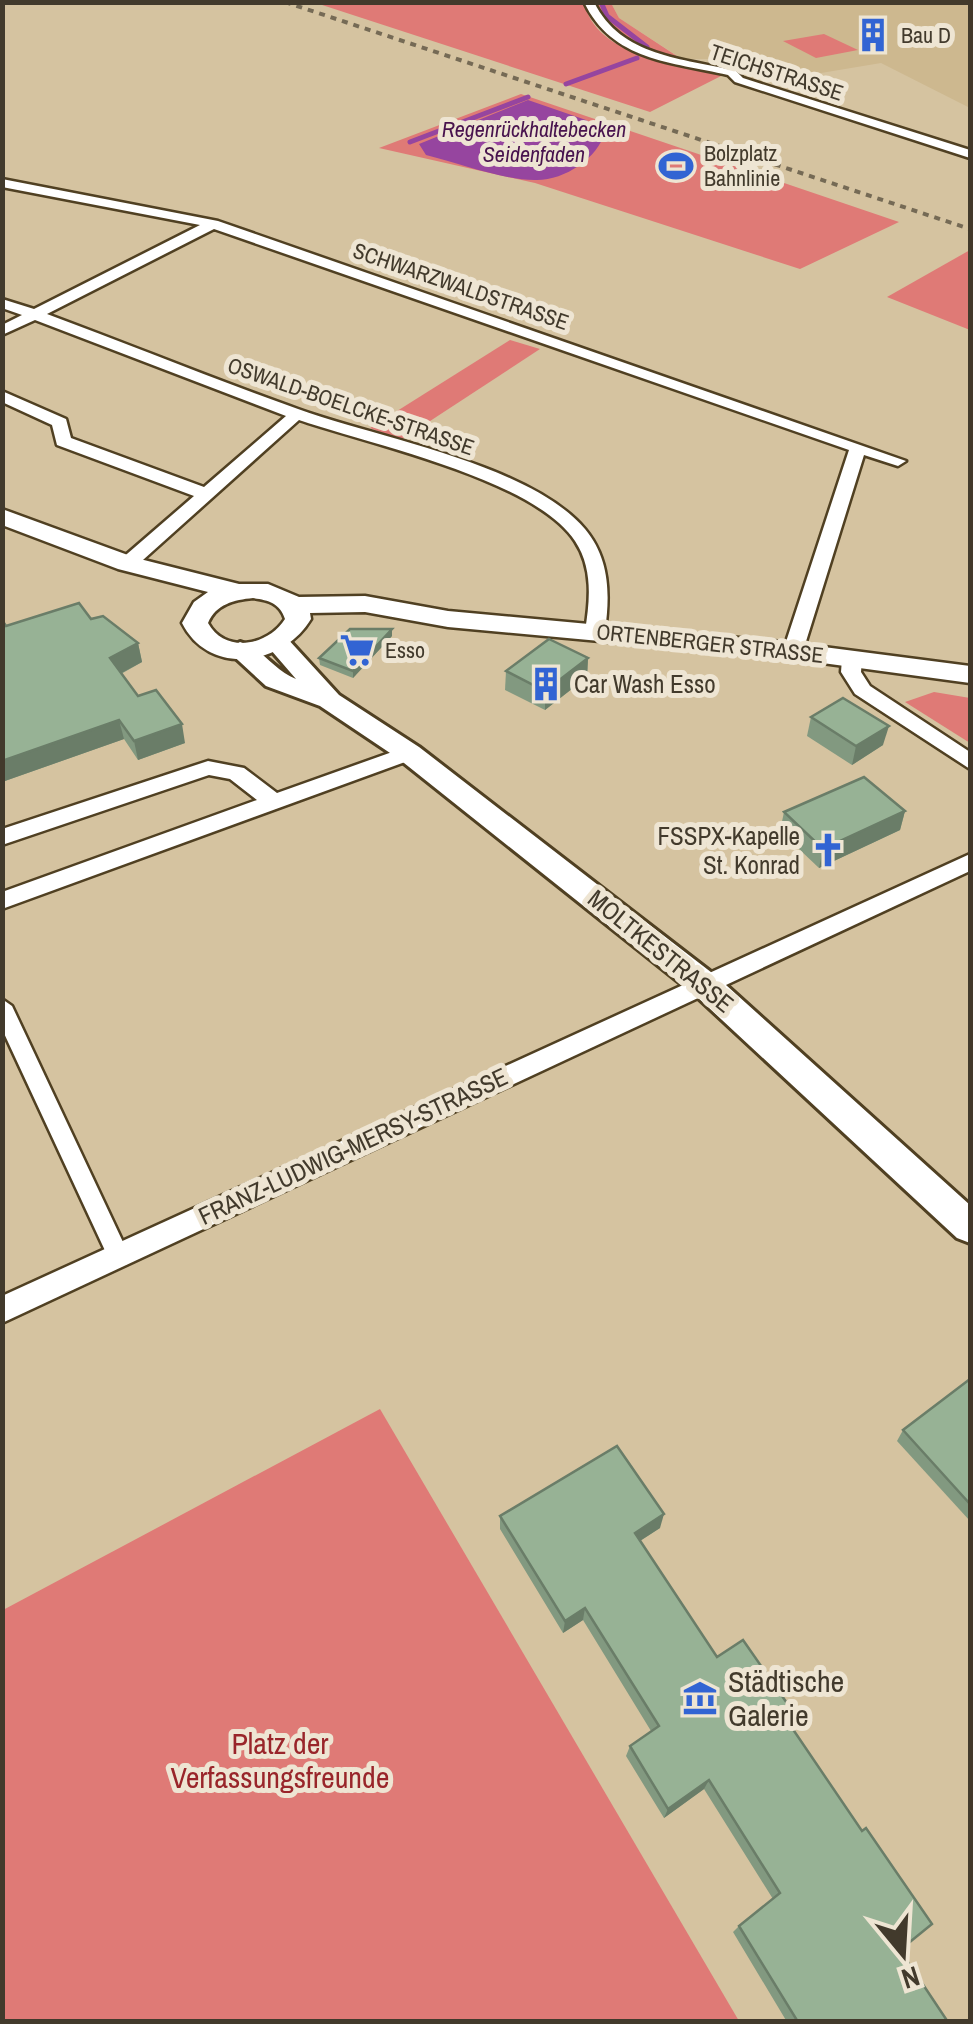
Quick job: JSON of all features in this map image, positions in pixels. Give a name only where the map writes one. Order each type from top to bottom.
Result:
[{"type":"main road","points":[[2,516],[127,564],[236,592],[269,592],[289,624],[240,650],[225,649],[202,638],[195,623],[197,615],[211,600],[236,592]]},
{"type":"main road","points":[[127,564],[197,615]]},
{"type":"main road","name":"ORTENBERGER STRASSE","points":[[289,624],[448,618],[793,650],[970,676]]},
{"type":"street","name":"TEICHSTRASSE","points":[[589,2],[593,15],[610,33],[639,51],[665,61],[732,73],[739,80],[970,154]]},
{"type":"street","name":"SCHWARZWALDSTRASSE","points":[[7,188],[213,224],[898,460]]},
{"type":"street","points":[[2,331],[213,224]]},
{"type":"street","name":"OSWALD-BOELCKE-STRASSE","points":[[2,302],[296,414],[502,482],[544,503],[577,531],[591,550],[600,599],[595,630]]},
{"type":"street","points":[[2,396],[60,422],[64,441],[208,495]]},
{"type":"street","points":[[127,564],[296,414]]},
{"type":"street","points":[[793,650],[858,448]]},
{"type":"street","name":"MOLTKESTRASSE","points":[[289,624],[330,702]]},
{"type":"street","name":"MOLTKESTRASSE","points":[[240,650],[275,680],[330,702],[409,753],[706,985],[970,1227]]},
{"type":"street","points":[[852,658],[851,672],[862,690],[970,762]]},
{"type":"street","points":[[2,902],[409,753]]},
{"type":"street","points":[[2,837],[208,768],[236,773],[276,803]]},
{"type":"street","name":"FRANZ-LUDWIG-MERSY-STRASSE","points":[[2,1310],[970,862]]},
{"type":"street","points":[[2,1006],[119,1258]]},
{"type":"shaded area","points":[[611,3],[970,3],[970,108],[881,63],[767,82],[720,59],[682,59],[619,18]]},
{"type":"green space","points":[[316,3],[585,3],[592,21],[621,47],[663,62],[723,75],[650,112]]},
{"type":"green space","points":[[594,3],[611,3],[619,18],[686,62],[632,43],[611,26]]},
{"type":"green space","points":[[824,34],[858,50],[816,58],[783,41]]},
{"type":"green space","points":[[521,94],[899,222],[800,269],[535,183],[379,148]]},
{"type":"green space","points":[[970,250],[970,330],[887,297]]},
{"type":"green space","points":[[510,340],[540,349],[401,440],[370,428]]},
{"type":"green space","points":[[934,692],[970,698],[970,743],[905,702]]},
{"type":"green space","name":"Platz der Verfassungsfreunde","points":[[380,1409],[739,2021],[3,2021],[3,1610]]},
{"type":"water","name":"Regenrückhaltebecken Seidenfaden","points":[[528,100],[586,120],[605,132],[601,142],[588,159],[569,172],[537,180],[497,175],[426,155],[419,144]]},
{"type":"building","points":[[79,603],[91,619],[103,616],[138,643],[110,658],[138,696],[156,690],[182,724],[134,741],[119,720],[2,761],[2,620],[6,626]]},
{"type":"building","name":"Esso","points":[[350,629],[392,629],[353,671],[319,658]]},
{"type":"building","points":[[549,639],[588,658],[545,691],[506,671]]},
{"type":"building","points":[[843,698],[889,726],[856,746],[811,717]]},
{"type":"building","points":[[864,777],[905,811],[823,849],[784,812]]},
{"type":"building","points":[[970,1379],[970,1504],[903,1430]]},
{"type":"building","points":[[617,1446],[664,1514],[635,1533],[717,1657],[743,1640],[796,1716],[788,1722],[862,1831],[866,1828],[932,1924],[900,1950],[948,2022],[798,2022],[739,1926],[780,1893],[709,1780],[668,1809],[630,1746],[659,1726],[585,1608],[565,1621],[500,1516]]},
{"type":"waterway","points":[[601,2],[607,16],[647,47]]},
{"type":"waterway","points":[[566,84],[637,58]]},
{"type":"waterway","points":[[410,142],[528,97]]},
{"type":"railway","points":[[285,2],[970,229]]},
{"type":"place","name":"Bau D","points":[[873,35]]},
{"type":"place","name":"Bolzplatz Bahnlinie","points":[[676,166]]},
{"type":"place","name":"Esso","points":[[357,650]]},
{"type":"place","name":"Car Wash Esso","points":[[546,684]]},
{"type":"place","name":"FSSPX-Kapelle St. Konrad","points":[[828,850]]},
{"type":"place","name":"Städtische Galerie","points":[[700,1698]]}]
